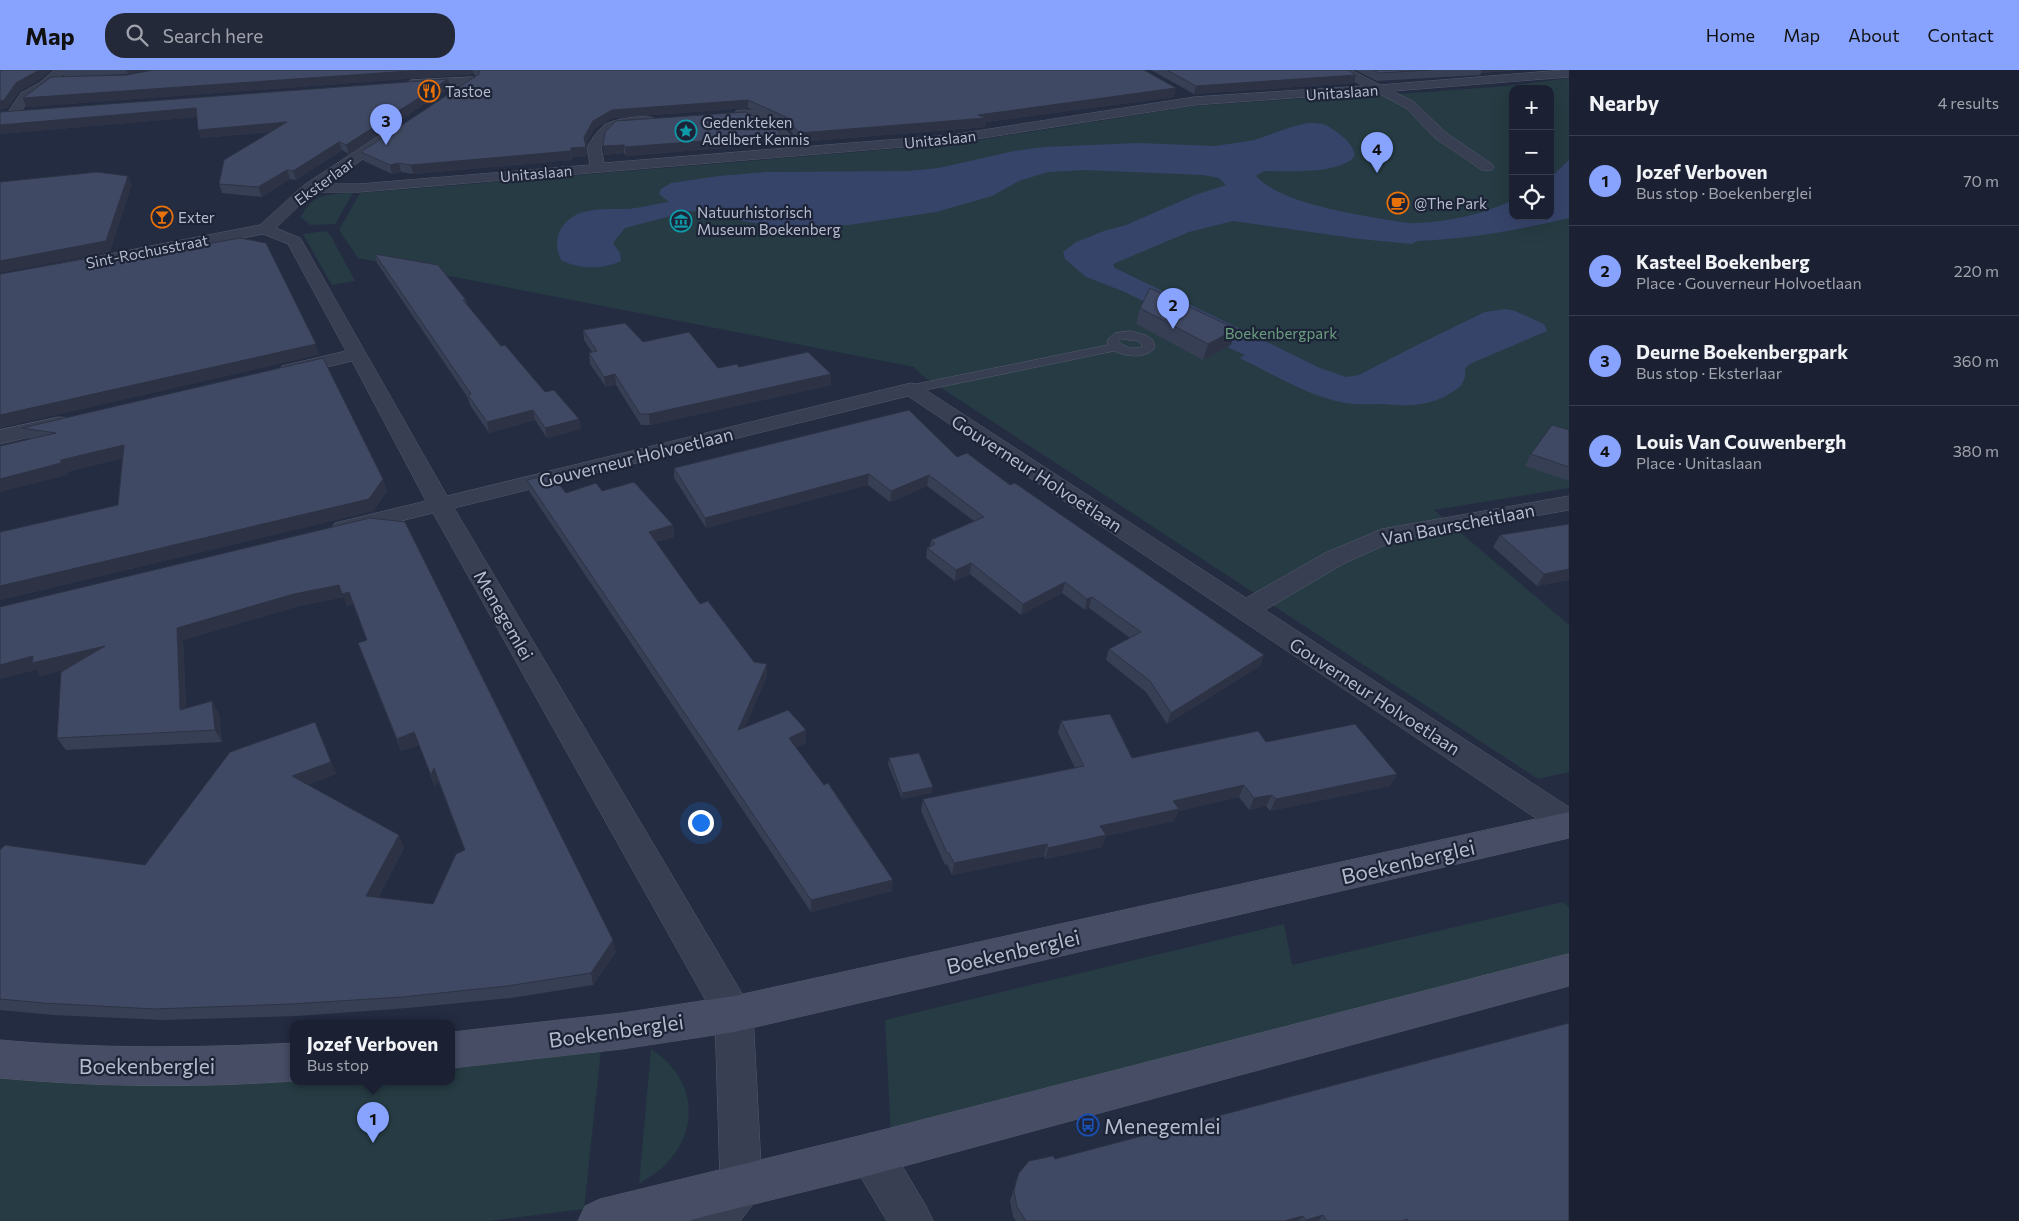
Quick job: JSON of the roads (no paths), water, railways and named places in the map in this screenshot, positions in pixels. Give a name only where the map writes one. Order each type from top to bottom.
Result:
[{"type":"street","points":[[1342,70],[1410,105],[1440,135],[1487,167]]},
{"type":"street","name":"Unitaslaan","points":[[308,188],[359,188],[951,139],[1194,101],[1488,82],[1569,73]]},
{"type":"street","points":[[6,115],[25,96],[49,81],[65,75]]},
{"type":"street","points":[[396,85],[477,77],[450,96]]},
{"type":"street","points":[[1178,92],[1194,101]]},
{"type":"street","points":[[6,115],[31,113]]},
{"type":"street","points":[[731,115],[748,114],[780,130],[797,152]]},
{"type":"street","points":[[598,168],[594,147],[602,132],[613,124],[668,120]]},
{"type":"street","name":"Eksterlaar","points":[[265,228],[308,188],[409,122]]},
{"type":"street","name":"Sint-Rochusstraat","points":[[0,280],[265,228]]},
{"type":"street","name":"Menegemlei","points":[[265,228],[294,242],[358,354],[440,505],[734,1014]]},
{"type":"street","points":[[270,374],[358,354]]},
{"type":"street","name":"Gouverneur Holvoetlaan","points":[[317,534],[912,389],[1569,824]]},
{"type":"street","points":[[0,437],[77,419]]},
{"type":"street","name":"Van Baurscheitlaan","points":[[1245,610],[1341,554],[1384,536],[1569,503]]},
{"type":"street","name":"Boekenberglei","points":[[455,1050],[622,1031],[734,1014],[1569,824]]},
{"type":"street","points":[[600,1221],[871,1154],[1569,970]]},
{"type":"street","points":[[713,1221],[741,1185],[734,1014]]},
{"type":"street","name":"Boekenberglei","points":[[0,1059],[56,1066],[290,1062]]},
{"type":"street","points":[[871,1154],[911,1221]]},
{"type":"lane","points":[[912,389],[1115,347]]},
{"type":"water","points":[[1308,123],[1323,124],[1333,129],[1350,144],[1354,155],[1352,159],[1344,164],[1334,167],[1310,171],[1264,171],[1256,176],[1267,185],[1299,200],[1338,211],[1409,223],[1441,221],[1466,216],[1509,202],[1509,220],[1554,220],[1554,174],[1569,160],[1569,218],[1493,233],[1417,241],[1412,244],[1360,239],[1233,221],[1189,232],[1113,264],[1115,268],[1320,368],[1346,377],[1359,375],[1485,312],[1506,309],[1515,311],[1544,324],[1547,331],[1472,363],[1465,368],[1465,378],[1461,385],[1437,400],[1408,405],[1345,403],[1318,396],[1278,378],[1240,358],[1245,355],[1227,347],[1230,344],[1125,292],[1086,277],[1065,259],[1063,252],[1076,242],[1126,225],[1195,195],[1226,185],[1219,178],[1203,175],[1084,170],[1048,172],[1019,181],[992,196],[936,212],[849,225],[778,227],[743,221],[723,213],[690,211],[625,228],[613,243],[620,253],[621,261],[614,264],[583,267],[561,260],[558,253],[559,232],[567,221],[573,217],[592,210],[627,209],[669,202],[659,194],[661,189],[671,183],[766,172],[907,171],[939,168],[1014,151],[1044,147],[1138,143],[1215,146],[1255,140]]},
{"type":"place","name":"Tastoe","points":[[429,91]]},
{"type":"place","name":"Gedenkteken Adelbert Kennis","points":[[686,131]]},
{"type":"place","name":"Deurne Boekenbergpark","points":[[386,145]]},
{"type":"place","name":"Louis Van Couwenbergh","points":[[1377,173]]},
{"type":"place","name":"@The Park","points":[[1398,203]]},
{"type":"place","name":"Exter","points":[[162,217]]},
{"type":"place","name":"Natuurhistorisch Museum Boekenberg","points":[[681,221]]},
{"type":"place","name":"Kasteel Boekenberg","points":[[1173,329]]},
{"type":"place","name":"Menegemlei","points":[[1088,1125]]},
{"type":"place","name":"Jozef Verboven","points":[[373,1143]]},
{"type":"park label","name":"Boekenbergpark","points":[[1281,333]]}]
